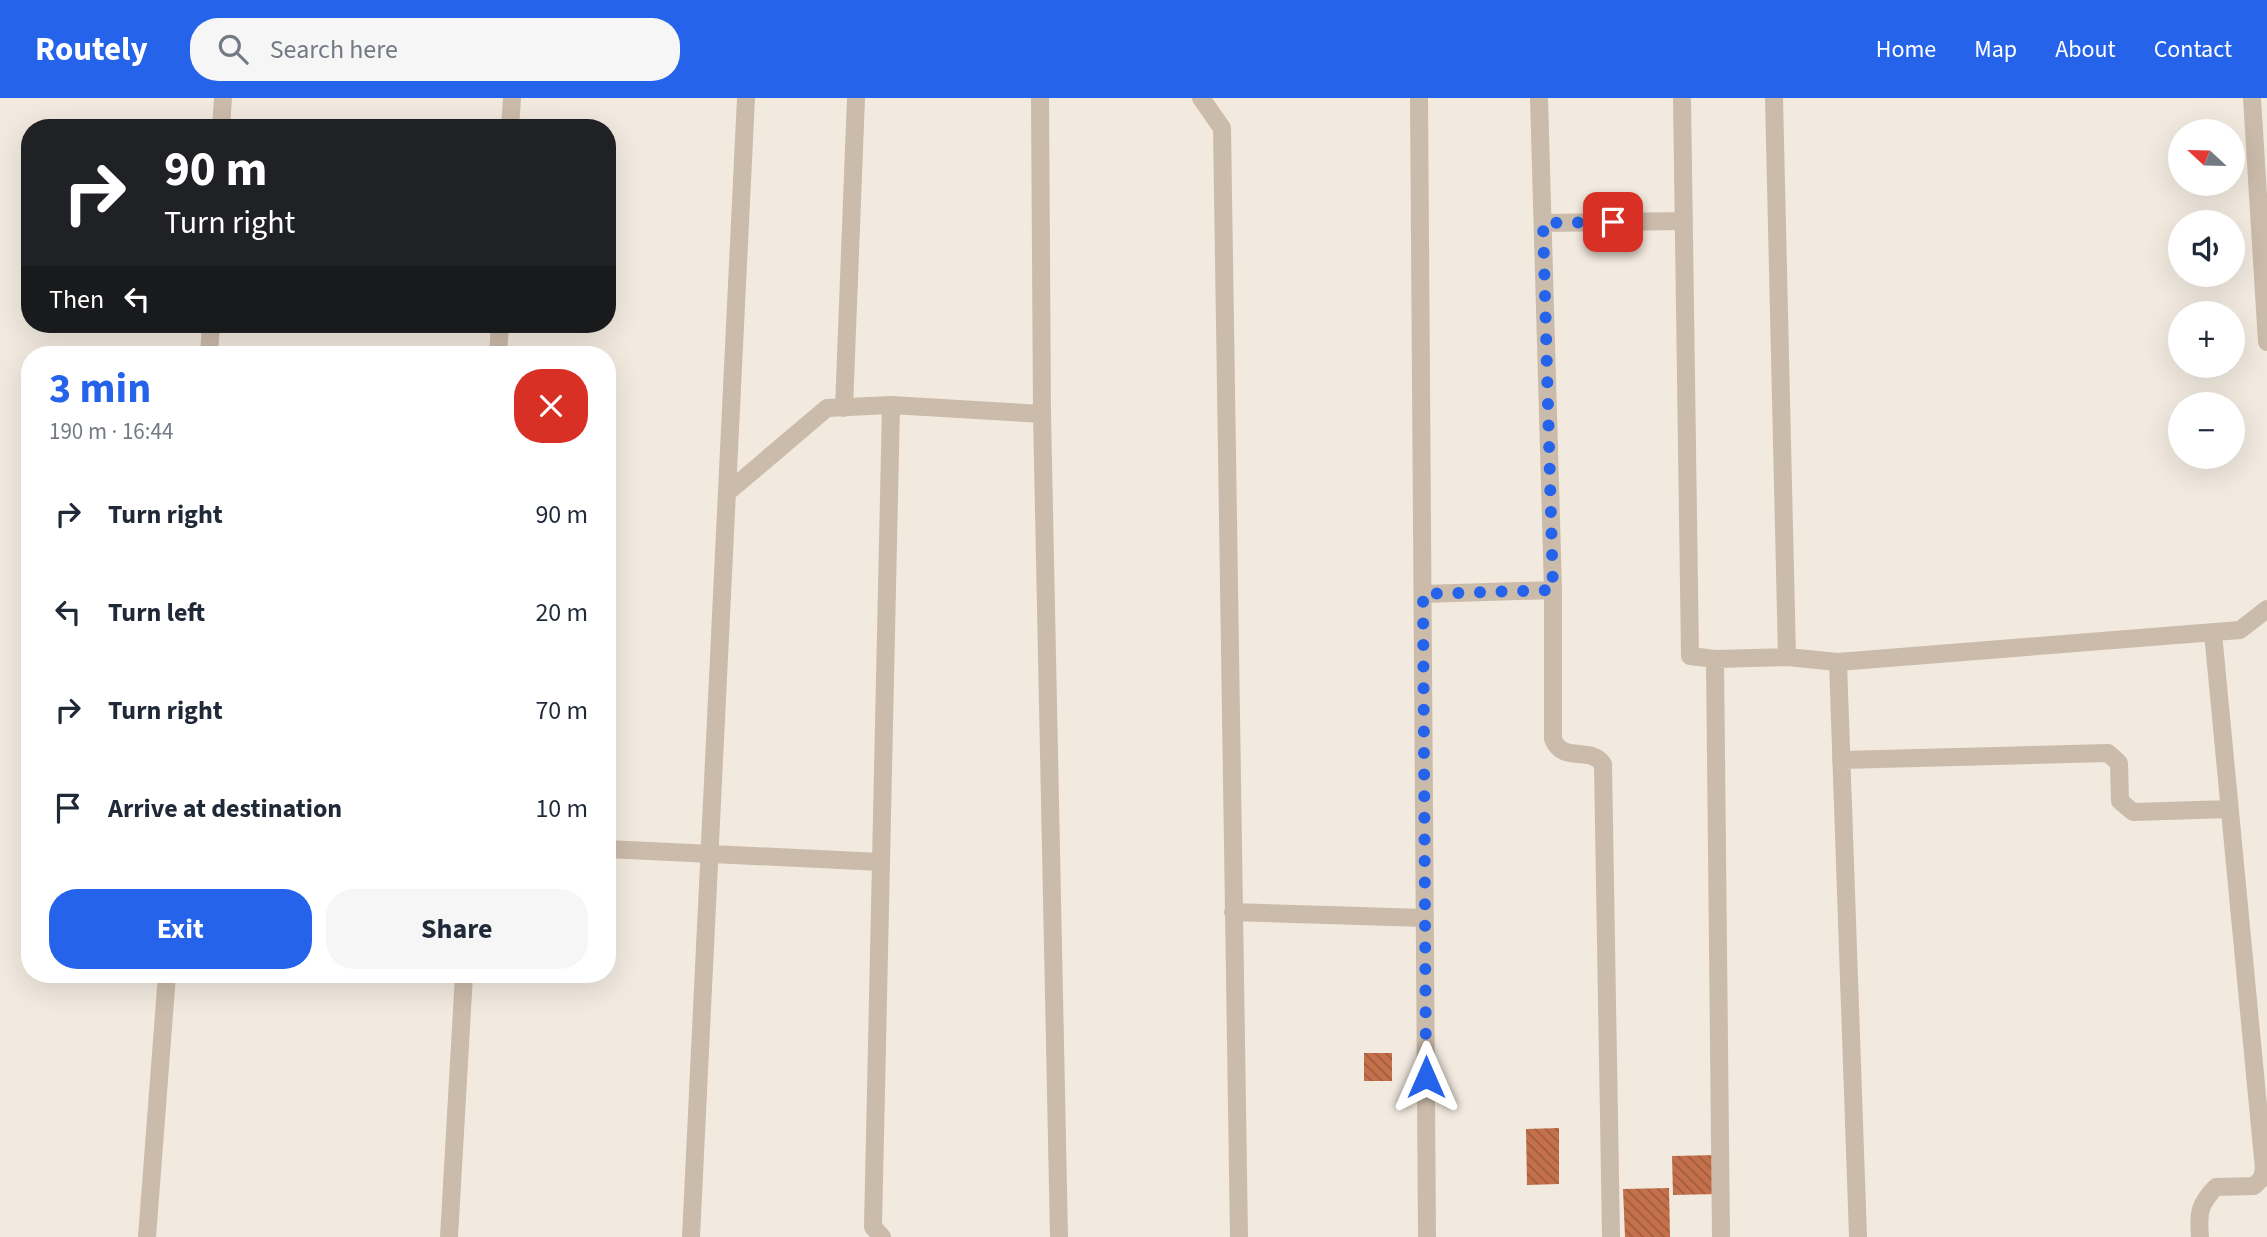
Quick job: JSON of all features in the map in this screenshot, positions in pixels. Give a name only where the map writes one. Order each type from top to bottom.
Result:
[{"type":"street","points":[[222,119],[223,98]]},
{"type":"street","points":[[511,119],[512,98]]},
{"type":"street","points":[[691,1237],[746,98]]},
{"type":"street","points":[[844,408],[856,98]]},
{"type":"street","points":[[1040,98],[1042,414],[1059,1237]]},
{"type":"street","points":[[1201,98],[1222,128],[1239,1237]]},
{"type":"street","points":[[1419,98],[1427,1237]]},
{"type":"street","points":[[1539,98],[1553,590],[1553,739],[1556,748],[1564,754],[1588,754],[1598,757],[1603,764],[1611,1237]]},
{"type":"street","points":[[1682,98],[1690,656],[1715,659],[1787,657],[1838,662],[2213,633],[2240,630],[2267,609]]},
{"type":"street","points":[[1774,98],[1787,657]]},
{"type":"street","points":[[2252,98],[2263,214],[2267,342]]},
{"type":"street","points":[[1543,223],[1684,221]]},
{"type":"street","points":[[727,492],[827,408],[891,405],[1042,414]]},
{"type":"street","points":[[882,1237],[873,1227],[891,405]]},
{"type":"street","points":[[1423,594],[1553,590]]},
{"type":"street","points":[[2200,1237],[2198,1211],[2205,1198],[2216,1187],[2254,1186],[2262,1178],[2264,1169],[2213,633]]},
{"type":"street","points":[[1715,659],[1721,1237]]},
{"type":"street","points":[[1838,662],[1858,1237]]},
{"type":"street","points":[[1841,760],[2108,753],[2119,763],[2120,801],[2133,812],[2230,809]]},
{"type":"street","points":[[616,849],[881,862]]},
{"type":"street","points":[[1233,912],[1425,918]]},
{"type":"street","points":[[147,1237],[166,983]]},
{"type":"street","points":[[449,1237],[464,983]]},
{"type":"building","points":[[1364,1053],[1392,1053],[1392,1081],[1364,1081]]},
{"type":"building","points":[[1559,1128],[1559,1184],[1527,1185],[1526,1129]]},
{"type":"building","points":[[1718,1155],[1718,1194],[1673,1195],[1672,1156]]},
{"type":"building","points":[[1669,1188],[1670,1237],[1625,1237],[1623,1189]]},
{"type":"route","points":[[1426,1077],[1423,594],[1553,590],[1543,223],[1613,222]]}]
